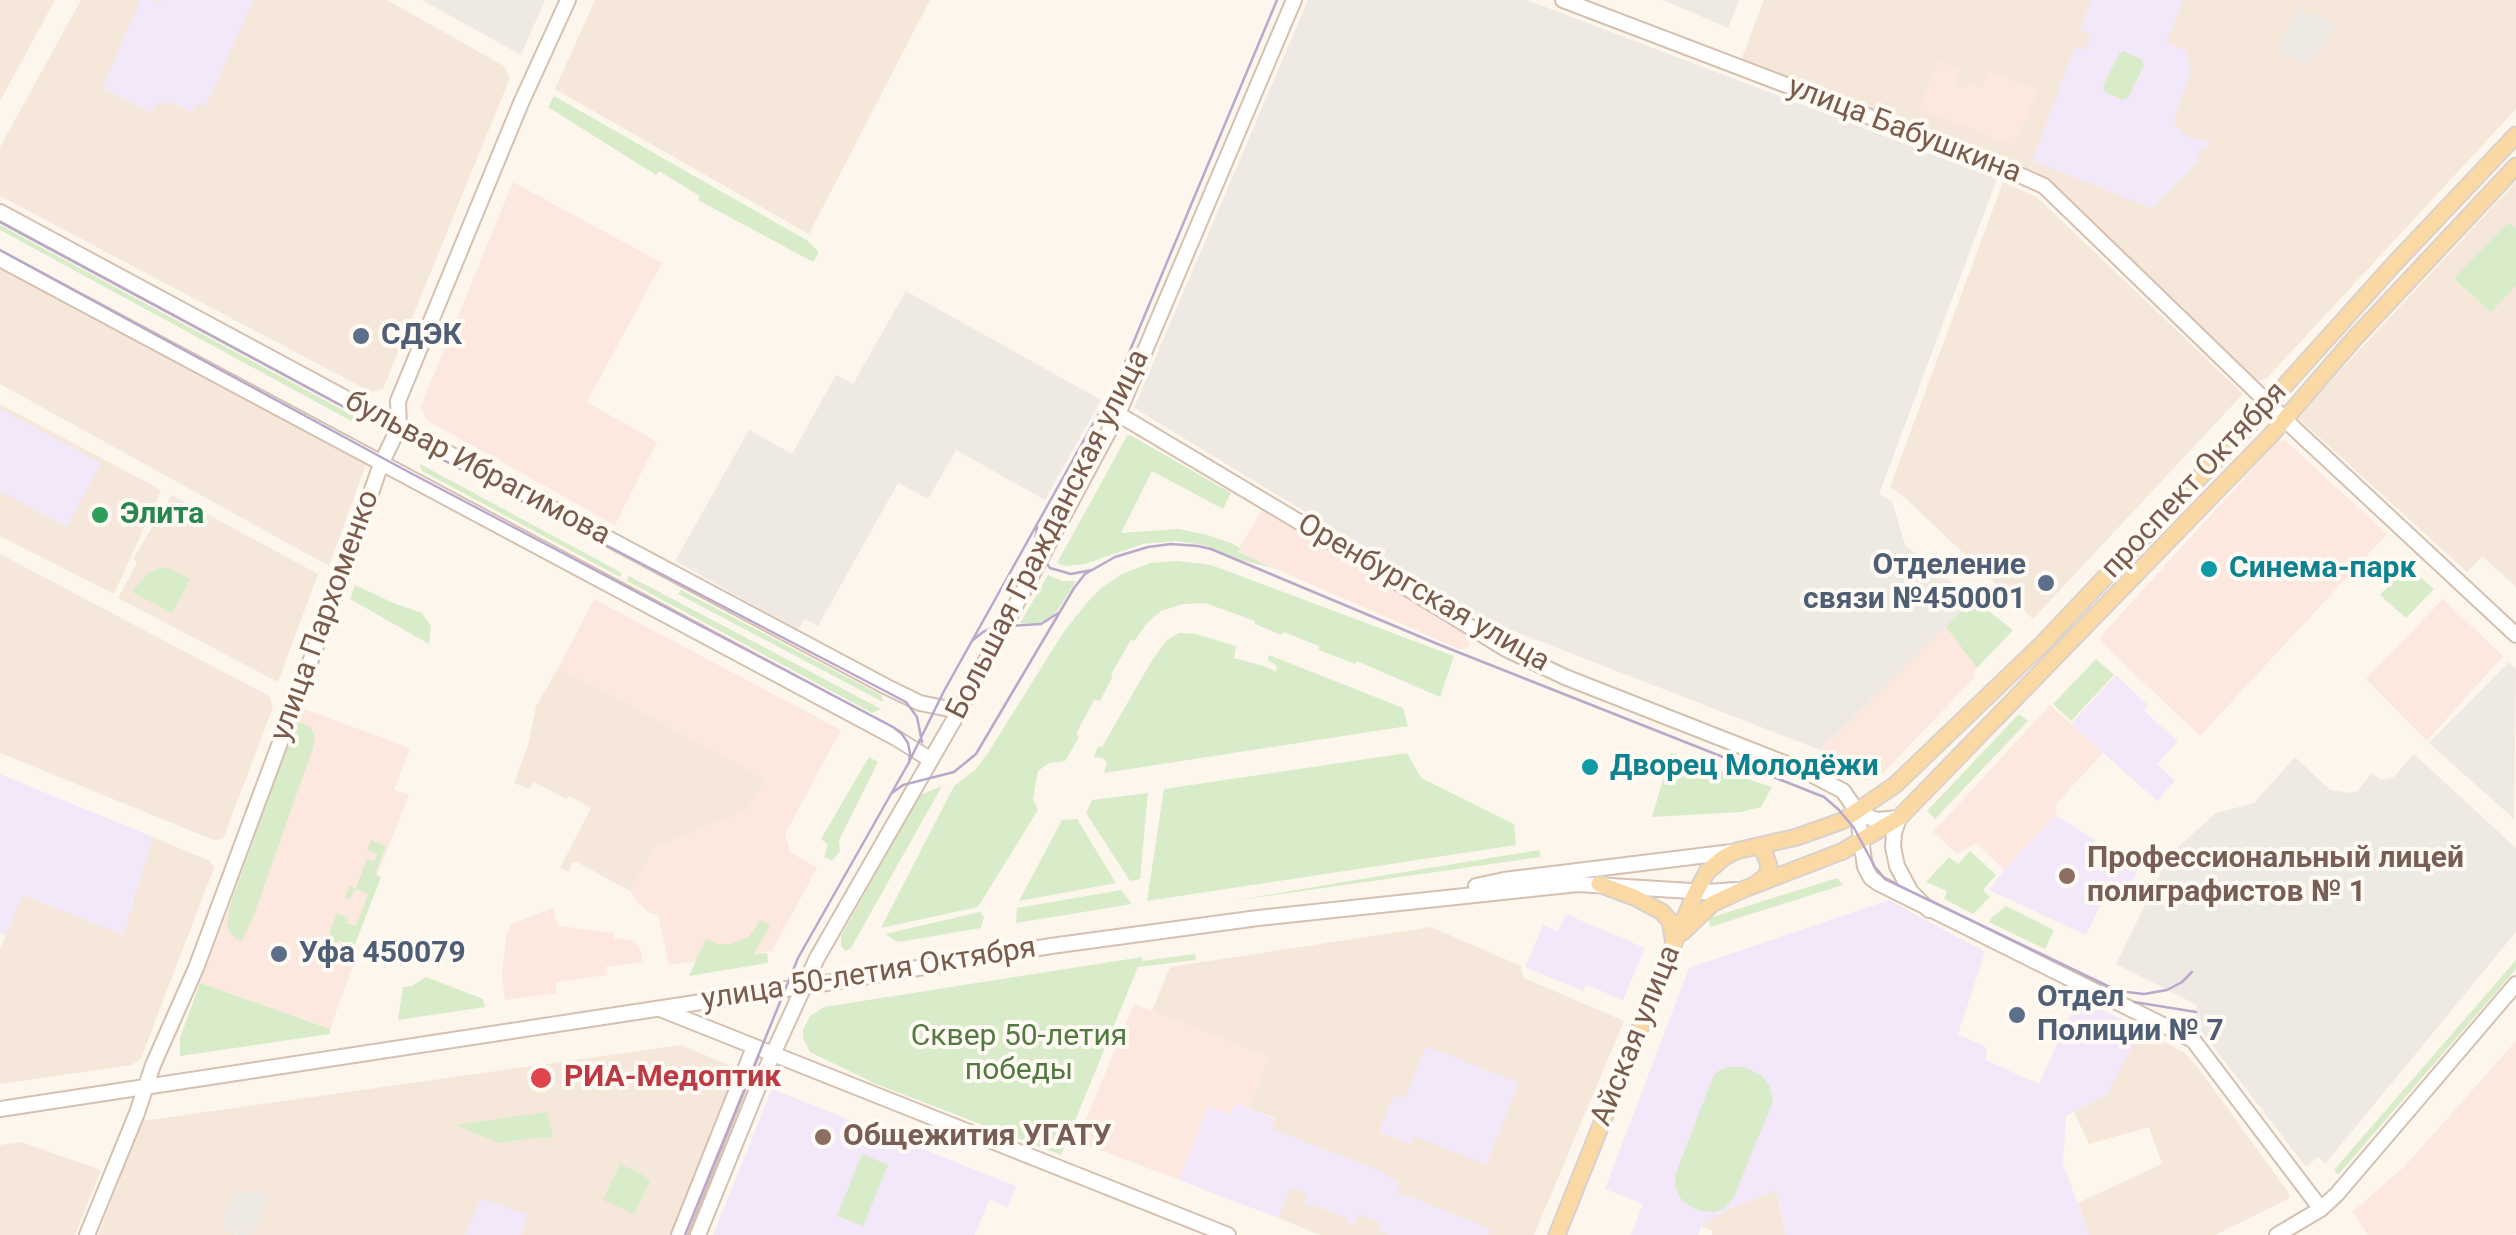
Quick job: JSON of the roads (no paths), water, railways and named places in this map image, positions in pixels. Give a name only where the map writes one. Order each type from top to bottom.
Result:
[{"type":"main road","name":"улица Пархоменко","points":[[88,1235],[196,968],[381,464],[398,428],[398,402],[521,103],[568,0]]},
{"type":"main road","name":"Большая Гражданская улица","points":[[698,1235],[773,1054],[818,958],[932,760],[1118,414],[1294,0]]},
{"type":"main road","name":"улица Бабушкина","points":[[1563,0],[2028,177],[2055,195],[2191,330],[2516,635]]},
{"type":"main road","name":"проспект Октября","points":[[1858,811],[1895,785],[2042,644],[2516,136]]},
{"type":"main road","name":"проспект Октября","points":[[1899,818],[2285,418],[2516,166]]},
{"type":"main road","name":"бульвар Ибрагимова","points":[[0,212],[887,687],[920,702],[959,710]]},
{"type":"main road","name":"бульвар Ибрагимова","points":[[0,259],[932,760]]},
{"type":"main road","points":[[2340,324],[2354,339]]},
{"type":"main road","name":"Оренбургская улица","points":[[1118,414],[1506,649],[1565,677],[1807,772],[1842,791],[1858,811]]},
{"type":"main road","points":[[2202,473],[2218,488]]},
{"type":"main road","points":[[1956,724],[1974,742]]},
{"type":"main road","points":[[1858,811],[1878,820],[1899,818],[1893,847],[1897,866],[1911,892],[1929,910]]},
{"type":"main road","points":[[1858,811],[1864,867],[1871,878],[2192,1040],[2321,1209]]},
{"type":"main road","points":[[1396,902],[1504,880],[1700,858],[1758,847],[1822,830],[1858,811]]},
{"type":"main road","name":"улица 50-летия Октября","points":[[1674,942],[1702,911],[1747,888],[1816,862],[1899,818]]},
{"type":"main road","points":[[1747,888],[1764,878],[1769,866],[1758,847]]},
{"type":"main road","name":"Айская улица","points":[[1557,1235],[1696,892],[1715,864],[1736,851]]},
{"type":"main road","points":[[1599,884],[1662,912],[1670,921],[1674,942]]},
{"type":"main road","name":"улица 50-летия Октября","points":[[0,1109],[1051,946],[1396,902],[1544,886],[1599,884],[1696,892],[1747,888]]},
{"type":"main road","points":[[2277,1235],[2321,1209],[2348,1182],[2516,984]]},
{"type":"main road","points":[[659,1008],[1228,1235]]},
{"type":"main road","points":[[678,1235],[754,1047]]},
{"type":"tram line","points":[[685,1235],[798,958],[1118,379],[1277,0]]},
{"type":"tram line","points":[[0,222],[405,440],[906,702],[917,717],[922,742]]},
{"type":"tram line","points":[[0,250],[403,469],[893,727],[908,743],[909,763]]},
{"type":"tram line","points":[[1037,527],[1037,550],[1050,568],[1071,574],[1092,570]]},
{"type":"tram line","points":[[892,793],[903,785],[954,772],[976,754],[1085,574],[1115,557],[1148,547],[1198,546],[1824,797],[1854,828],[1885,879],[2118,991],[2144,994],[2167,990],[2192,972]]},
{"type":"tram line","points":[[973,640],[994,627],[1041,624],[1060,612]]},
{"type":"tram line","points":[[2134,1002],[2196,1012]]},
{"type":"place","name":"СДЭК","points":[[361,336]]},
{"type":"place","name":"Элита","points":[[100,515]]},
{"type":"place","name":"Синема-парк","points":[[2209,569]]},
{"type":"place","name":"Отделение связи №450001","points":[[2046,583]]},
{"type":"place","name":"Дворец Молодёжи","points":[[1590,767]]},
{"type":"place","name":"Профессиональный лицей полиграфистов № 1","points":[[2067,876]]},
{"type":"place","name":"Уфа 450079","points":[[279,954]]},
{"type":"place","name":"Отдел Полиции № 7","points":[[2017,1015]]},
{"type":"place","name":"РИА-Медоптик","points":[[541,1078]]},
{"type":"place","name":"Общежития УГАТУ","points":[[823,1137]]},
{"type":"park label","name":"Сквер 50-летия победы","points":[[1019,1054]]}]
